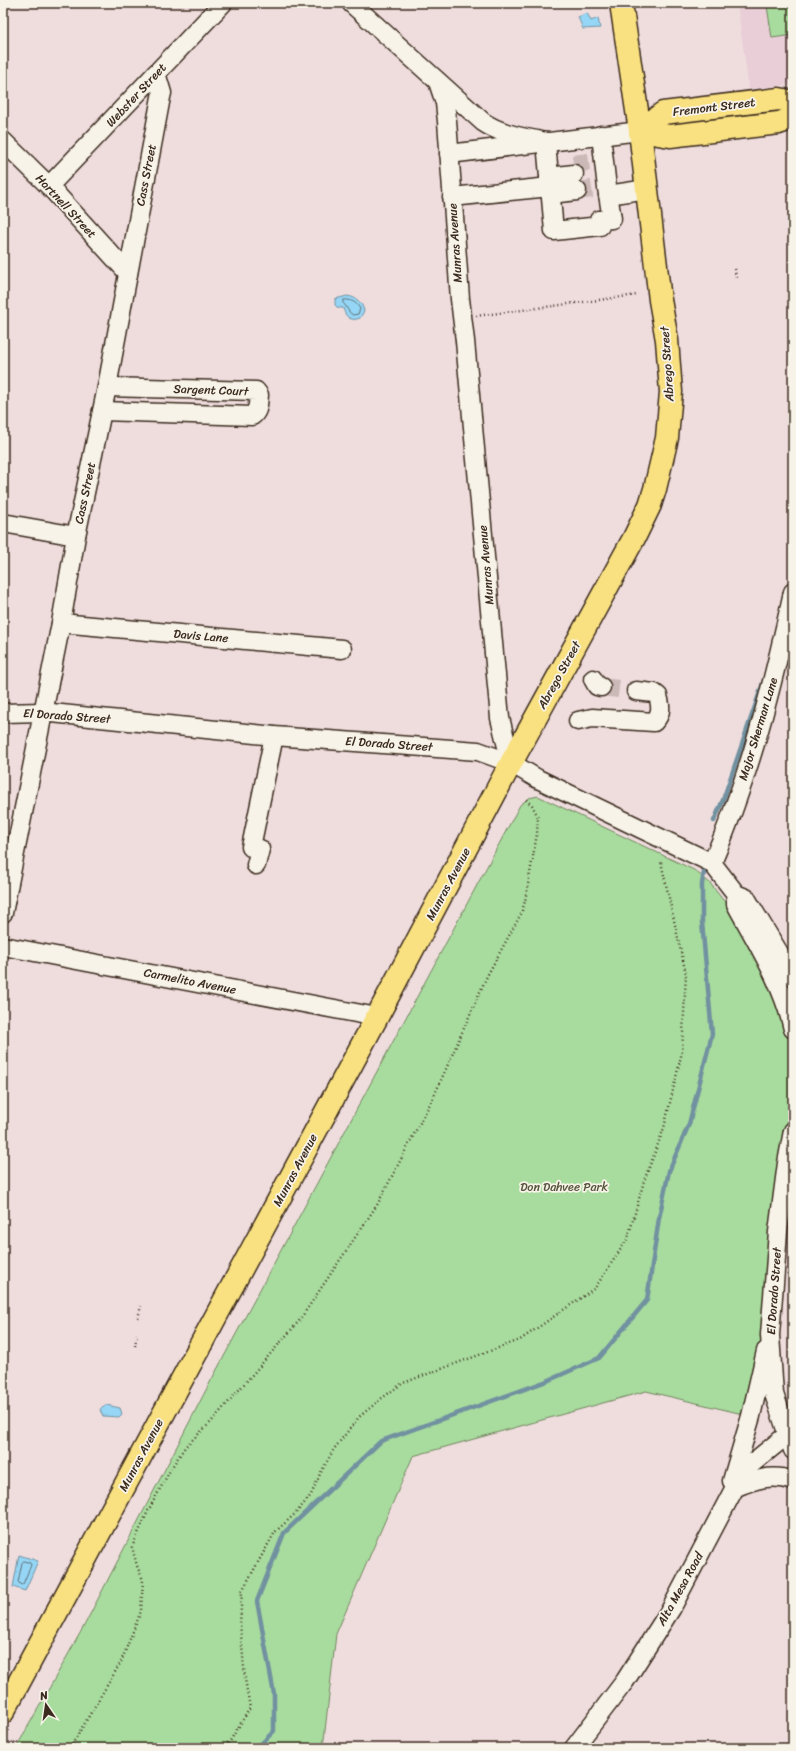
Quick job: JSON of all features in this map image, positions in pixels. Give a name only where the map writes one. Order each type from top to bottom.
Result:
[{"type":"main road","name":"Abrego Street","points":[[511,763],[637,533],[650,505],[667,438],[671,392],[667,340],[660,300],[640,131],[621,3]]},
{"type":"main road","name":"Fremont Street","points":[[640,131],[663,113],[779,99],[793,102]]},
{"type":"main road","name":"Fremont Street","points":[[640,131],[670,136],[779,123],[793,118]]},
{"type":"main road","name":"Munras Avenue","points":[[3,1712],[377,1017],[511,763]]},
{"type":"street","name":"Webster Street","points":[[49,186],[128,105],[156,73],[223,3]]},
{"type":"street","points":[[351,3],[438,82]]},
{"type":"street","name":"Cass Street","points":[[3,913],[61,623],[76,536],[107,387],[162,93],[156,73]]},
{"type":"street","name":"Fremont Street","points":[[438,82],[490,127],[506,134],[546,142]]},
{"type":"street","name":"Munras Avenue","points":[[438,82],[445,104],[460,299],[466,341],[500,718],[511,763]]},
{"type":"street","name":"Fremont Street","points":[[449,154],[640,131]]},
{"type":"street","points":[[546,142],[554,230],[600,226],[599,220],[612,219],[592,177],[601,135]]},
{"type":"street","name":"Hartnell Street","points":[[3,140],[49,186],[128,273]]},
{"type":"street","points":[[452,197],[549,181],[592,177],[647,189]]},
{"type":"street","name":"Sargent Court","points":[[102,411],[252,416],[256,413],[259,395],[256,391],[107,387]]},
{"type":"street","points":[[3,523],[76,536]]},
{"type":"street","name":"Major Sherman Lane","points":[[712,863],[758,736],[779,657],[793,592]]},
{"type":"street","name":"Davis Lane","points":[[61,623],[342,649]]},
{"type":"street","points":[[578,721],[592,718],[654,722],[659,717],[661,711],[658,696],[654,693],[636,691]]},
{"type":"street","name":"El Dorado Street","points":[[3,713],[42,712],[274,736],[478,751],[511,763],[538,779],[712,863],[736,894],[746,898],[793,976]]},
{"type":"street","points":[[256,865],[260,849],[251,847],[274,736]]},
{"type":"street","name":"El Dorado Street","points":[[736,894],[736,904],[779,984],[787,1005],[793,1030]]},
{"type":"street","name":"Carmelito Avenue","points":[[3,946],[377,1017]]},
{"type":"street","points":[[769,964],[777,967],[780,971],[793,999]]},
{"type":"street","name":"El Dorado Street","points":[[790,1442],[774,1394],[770,1335],[778,1232],[787,1163],[793,1131]]},
{"type":"street","points":[[730,1495],[751,1416],[770,1335]]},
{"type":"street","name":"Alta Mesa Road","points":[[574,1748],[625,1681],[672,1609],[744,1470],[790,1442]]},
{"type":"street","points":[[730,1495],[766,1477],[785,1478],[793,1481]]},
{"type":"path","points":[[735,269],[736,278]]},
{"type":"path","points":[[476,316],[637,295]]},
{"type":"path","points":[[70,1748],[121,1662],[141,1611],[143,1580],[137,1566],[132,1547],[148,1511],[172,1467],[185,1447],[211,1422],[299,1321],[377,1205],[434,1096],[487,976],[521,914],[525,901],[537,834],[538,817],[532,805],[525,799]]},
{"type":"path","points":[[221,1748],[230,1740],[250,1708],[245,1679],[240,1623],[242,1591],[275,1532],[296,1513],[311,1495],[320,1474],[334,1449],[359,1417],[403,1383],[520,1340],[595,1288],[628,1238],[644,1181],[664,1128],[682,1052],[686,974],[661,862]]},
{"type":"path","points":[[138,1318],[141,1306]]},
{"type":"path","points":[[135,1346],[137,1334]]},
{"type":"shaded area","points":[[737,3],[793,3],[793,84],[749,89]]},
{"type":"green space","points":[[793,3],[793,35],[772,38],[767,6]]},
{"type":"green space","name":"Don Dahvee Park","points":[[538,796],[694,870],[710,883],[723,900],[745,910],[779,963],[793,994],[793,1131],[770,1335],[751,1416],[646,1391],[413,1456],[336,1634],[323,1748],[16,1748],[84,1626],[206,1390],[520,805],[529,798]]},
{"type":"water","points":[[587,13],[591,21],[598,18],[600,28],[583,29],[578,17]]},
{"type":"water","points":[[347,296],[356,299],[362,305],[364,311],[360,318],[349,318],[345,314],[343,308],[338,308],[335,305],[335,299]]},
{"type":"water","points":[[106,1405],[120,1408],[122,1414],[119,1417],[103,1416],[100,1410]]},
{"type":"water","points":[[19,1555],[38,1561],[25,1591],[13,1587]]},
{"type":"waterway","points":[[714,821],[723,800],[764,680]]},
{"type":"waterway","points":[[257,1748],[274,1731],[274,1694],[257,1601],[284,1533],[381,1441],[547,1381],[599,1358],[647,1300],[659,1218],[669,1171],[689,1124],[712,1034],[702,922],[702,884],[704,872]]},
{"type":"tunnel","points":[[573,164],[589,162]]},
{"type":"tunnel","points":[[577,191],[592,189]]},
{"type":"tunnel","points":[[601,687],[636,691]]}]
